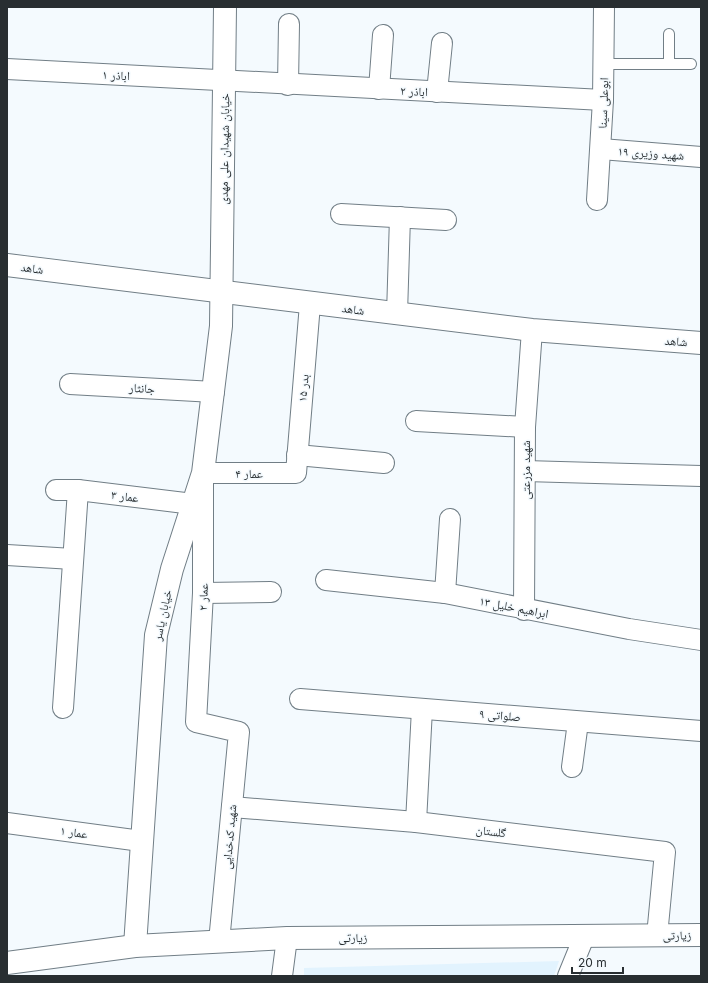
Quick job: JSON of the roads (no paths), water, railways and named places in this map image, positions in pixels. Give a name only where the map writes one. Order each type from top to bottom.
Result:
[{"type":"street","name":"خیابان شهیدان علی مهدی","points":[[222,291],[225,7]]},
{"type":"street","name":"ابوعلی سینا","points":[[597,200],[603,100],[604,7]]},
{"type":"street","points":[[288,84],[289,24]]},
{"type":"street","points":[[379,89],[383,35]]},
{"type":"street","points":[[437,92],[442,43]]},
{"type":"street","name":"اباذر ۱","points":[[7,69],[225,81]]},
{"type":"street","name":"اباذر ۲","points":[[225,81],[603,100]]},
{"type":"street","name":"شهید وزیری ۱۹","points":[[601,149],[701,157]]},
{"type":"street","points":[[341,214],[446,220]]},
{"type":"street","points":[[397,314],[400,217]]},
{"type":"street","name":"شاهد","points":[[7,265],[222,291],[310,304],[532,330],[701,343]]},
{"type":"street","name":"خیابان یاسر","points":[[135,946],[156,635],[172,569],[203,473],[221,326],[222,291]]},
{"type":"street","name":"بدر ۱۵","points":[[296,464],[310,304]]},
{"type":"street","name":"شهید مزرعتی","points":[[524,610],[525,428],[532,330]]},
{"type":"street","name":"جانثار","points":[[70,384],[214,392]]},
{"type":"street","points":[[416,421],[525,428]]},
{"type":"street","name":"عمار ۴","points":[[203,473],[296,464],[384,463]]},
{"type":"street","points":[[525,471],[701,476]]},
{"type":"street","name":"عمار ۲","points":[[203,473],[203,593],[196,722],[239,732]]},
{"type":"street","name":"عمار ۳","points":[[56,490],[78,490],[193,504]]},
{"type":"street","points":[[63,708],[78,490]]},
{"type":"street","points":[[445,593],[450,519]]},
{"type":"street","points":[[7,555],[73,558]]},
{"type":"street","name":"ابراهیم خلیل ۱۳","points":[[326,580],[445,593],[524,610],[701,640]]},
{"type":"street","points":[[203,593],[271,592]]},
{"type":"street","name":"صلواتی ۹","points":[[300,699],[701,731]]},
{"type":"street","points":[[416,822],[422,709]]},
{"type":"street","points":[[572,767],[578,722]]},
{"type":"street","name":"شهید کدخدایی","points":[[219,942],[239,732]]},
{"type":"street","name":"گلستان","points":[[232,807],[416,822],[665,852],[657,936]]},
{"type":"street","name":"عمار ۱","points":[[7,823],[141,841]]},
{"type":"street","name":"زیارتی","points":[[7,962],[135,946],[287,938],[701,935]]},
{"type":"street","points":[[568,976],[584,937]]},
{"type":"street","points":[[282,976],[287,938]]},
{"type":"lane","points":[[669,34],[669,64]]},
{"type":"lane","points":[[604,64],[691,64]]}]
